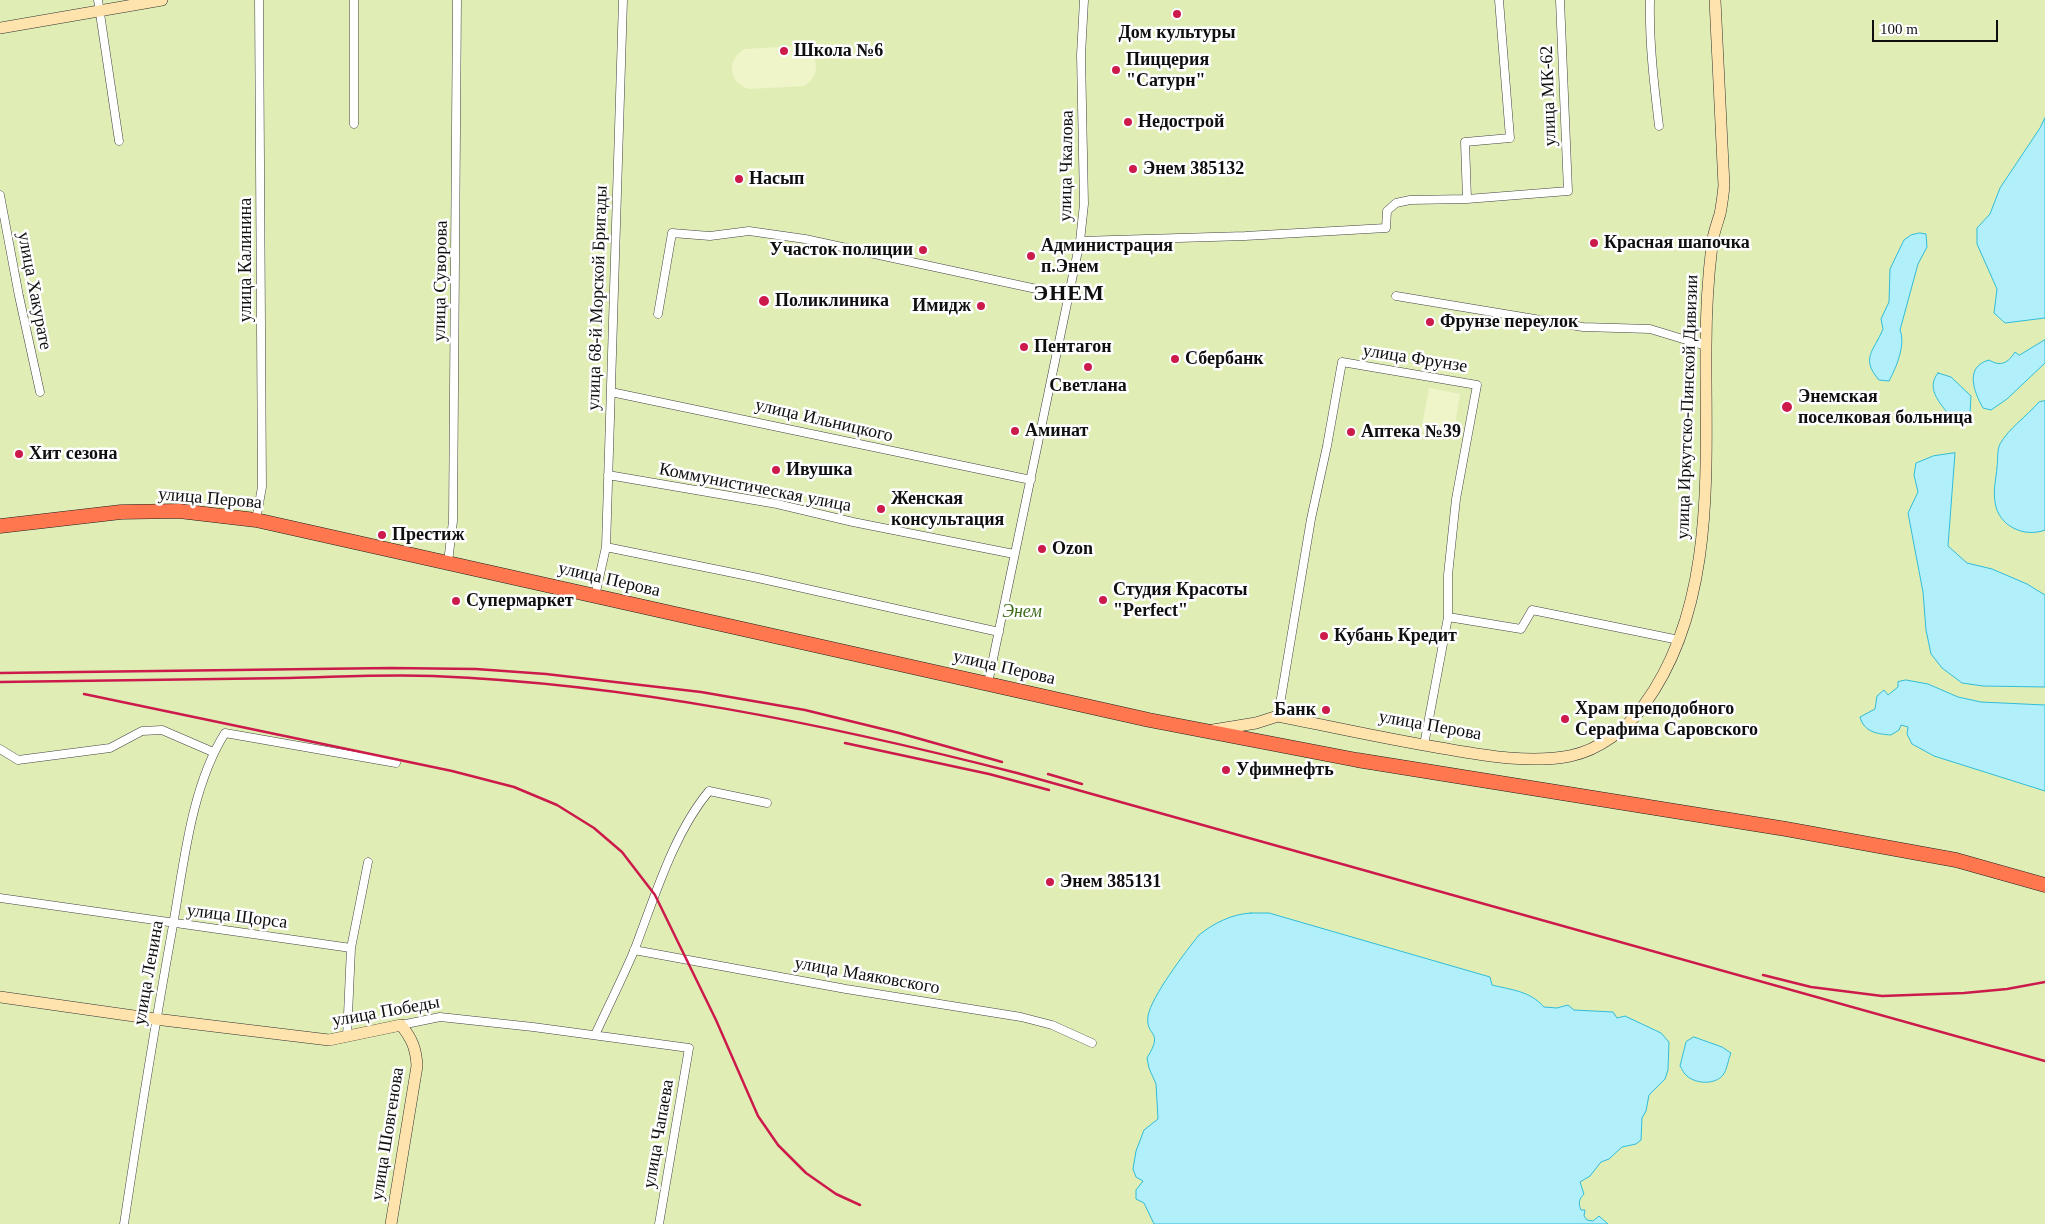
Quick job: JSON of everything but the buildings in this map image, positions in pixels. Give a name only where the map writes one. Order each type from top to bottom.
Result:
[{"type":"highway","name":"улица Перова","points":[[0,526],[121,512],[179,511],[256,520],[1205,732],[1391,766],[1776,828],[1937,857],[2045,885]]},
{"type":"street","points":[[0,28],[99,5],[162,0]]},
{"type":"street","name":"улица Калинина","points":[[256,520],[262,487],[259,0]]},
{"type":"street","points":[[354,0],[354,124]]},
{"type":"street","name":"улица Суворова","points":[[448,562],[453,521],[457,0]]},
{"type":"street","name":"улица 68-й Морской Бригады","points":[[595,596],[606,547],[622,0]]},
{"type":"street","name":"улица Чкалова","points":[[988,683],[1080,241],[1084,204],[1081,55],[1084,0]]},
{"type":"street","points":[[1080,241],[1245,236],[1386,228],[1387,211],[1396,202],[1467,199],[1465,142],[1510,138],[1499,0]]},
{"type":"street","name":"улица МК-62","points":[[1467,199],[1568,191],[1560,0]]},
{"type":"street","points":[[1650,0],[1653,78],[1659,126]]},
{"type":"street","name":"улица Иркутско-Пинской Дивизии","points":[[1638,713],[1656,689],[1678,640],[1686,618],[1702,540],[1706,470],[1706,346],[1712,242],[1720,212],[1724,186],[1715,0]]},
{"type":"street","points":[[99,5],[119,141]]},
{"type":"street","name":"улица Хакурате","points":[[0,195],[40,392]]},
{"type":"street","points":[[658,314],[672,233],[710,236],[749,231],[805,239],[1069,296]]},
{"type":"street","points":[[1396,296],[1583,327],[1650,329],[1706,346]]},
{"type":"street","name":"улица Фрунзе","points":[[1278,716],[1311,518],[1327,446],[1342,362],[1477,385],[1456,499],[1448,575],[1448,617],[1424,745]]},
{"type":"street","name":"улица Ильницкого","points":[[611,392],[1031,480]]},
{"type":"street","name":"Коммунистическая улица","points":[[608,475],[777,504],[852,522],[1014,554]]},
{"type":"street","name":"улица Перова","points":[[606,547],[758,578],[999,632]]},
{"type":"street","points":[[1448,617],[1521,629],[1532,610],[1678,640]]},
{"type":"street","name":"улица Перова","points":[[1205,732],[1250,724],[1278,716],[1476,754],[1549,759],[1572,756],[1599,746],[1621,730],[1638,713]]},
{"type":"street","points":[[0,749],[18,760],[110,748],[142,731],[162,730],[213,752]]},
{"type":"street","name":"улица Ленина","points":[[124,1224],[155,1019],[184,859],[204,776],[213,752],[225,733],[396,763]]},
{"type":"street","points":[[595,1035],[634,950],[649,906],[693,810],[708,791],[767,803]]},
{"type":"street","points":[[347,1037],[348,975],[351,948],[368,862]]},
{"type":"street","name":"улица Щорса","points":[[0,898],[88,909],[173,924],[351,948]]},
{"type":"street","name":"улица Маяковского","points":[[634,950],[846,989],[1021,1017],[1052,1025],[1092,1043]]},
{"type":"street","name":"улица Победы","points":[[0,997],[155,1019],[329,1040],[440,1016],[689,1048]]},
{"type":"street","name":"улица Шовгенова","points":[[391,1224],[417,1066],[414,1043],[400,1025]]},
{"type":"street","name":"улица Чапаева","points":[[659,1224],[689,1048]]},
{"type":"green space","name":"Энем","points":[[0,0],[2045,0],[2045,1224],[0,1224]]},
{"type":"green space","points":[[795,46],[809,52],[816,63],[814,75],[804,86],[749,89],[737,82],[733,76],[732,64],[739,53],[745,49]]},
{"type":"green space","points":[[1429,388],[1460,394],[1453,437],[1421,431]]},
{"type":"water","points":[[2045,118],[2045,318],[2005,323],[1994,313],[1997,289],[1977,244],[1977,228],[1990,214],[2000,188]]},
{"type":"water","points":[[1926,234],[1927,247],[1918,264],[1900,330],[1902,336],[1901,349],[1895,370],[1889,381],[1879,380],[1870,366],[1870,354],[1883,329],[1881,319],[1889,302],[1890,269],[1904,240],[1911,235]]},
{"type":"water","points":[[2045,340],[2045,363],[2007,399],[1991,410],[1983,408],[1974,388],[1973,381],[1976,368],[1981,363],[1989,360],[2004,363],[2015,352],[2019,355]]},
{"type":"water","points":[[1938,373],[1951,377],[1971,396],[1970,413],[1964,419],[1954,421],[1940,404],[1933,386],[1934,379]]},
{"type":"water","points":[[2045,401],[2045,530],[2037,532],[2021,531],[2007,524],[1997,510],[1994,493],[1999,446],[2008,433],[2039,402]]},
{"type":"water","points":[[1955,453],[1948,546],[1967,563],[1992,569],[2027,584],[2045,595],[2045,687],[1983,686],[1962,683],[1942,668],[1931,654],[1926,630],[1923,592],[1908,513],[1918,492],[1914,475],[1916,463],[1933,456]]},
{"type":"water","points":[[1906,680],[1928,684],[1958,697],[1981,702],[2045,705],[2045,791],[1934,756],[1912,744],[1907,734],[1908,727],[1901,725],[1899,730],[1891,735],[1876,733],[1868,729],[1860,717],[1875,709],[1877,696],[1884,690],[1888,695],[1898,687],[1898,682]]},
{"type":"water","points":[[1269,913],[1490,977],[1492,985],[1527,994],[1544,1007],[1557,1008],[1568,1005],[1574,1010],[1613,1012],[1617,1018],[1625,1016],[1661,1033],[1669,1042],[1668,1070],[1665,1079],[1649,1095],[1646,1111],[1642,1118],[1641,1140],[1636,1144],[1622,1147],[1609,1159],[1601,1162],[1590,1176],[1580,1182],[1584,1194],[1579,1203],[1581,1210],[1585,1210],[1584,1216],[1587,1220],[1593,1221],[1599,1216],[1608,1224],[1154,1224],[1144,1203],[1136,1199],[1136,1190],[1143,1181],[1136,1177],[1133,1169],[1136,1151],[1144,1130],[1158,1119],[1156,1084],[1147,1058],[1154,1042],[1153,1034],[1149,1028],[1148,1016],[1155,998],[1170,974],[1199,935],[1224,920],[1237,915]]},
{"type":"water","points":[[1694,1037],[1722,1047],[1731,1053],[1726,1070],[1720,1078],[1710,1082],[1700,1082],[1691,1079],[1683,1071],[1680,1066],[1686,1042]]},
{"type":"railway","points":[[0,673],[391,668],[476,669],[546,674],[701,692],[805,710],[899,733],[1002,762]]},
{"type":"railway","points":[[0,682],[379,675],[433,676],[507,680],[581,688],[728,709],[873,738],[1017,773],[2045,1061]]},
{"type":"railway","points":[[84,694],[452,771],[514,787],[557,805],[594,828],[622,852],[655,895],[716,1020],[758,1116],[778,1145],[806,1173],[836,1194],[860,1205]]},
{"type":"railway","points":[[845,743],[989,774],[1049,790]]},
{"type":"railway","points":[[1048,774],[1082,784]]},
{"type":"railway","points":[[1763,975],[1811,987],[1882,996],[1964,993],[2007,989],[2045,982]]},
{"type":"place","name":"Дом культуры","points":[[1177,14]]},
{"type":"place","name":"Школа №6","points":[[784,51]]},
{"type":"place","name":"Пиццерия \"Сатурн\"","points":[[1116,70]]},
{"type":"place","name":"Недострой","points":[[1128,122]]},
{"type":"place","name":"Энем 385132","points":[[1133,169]]},
{"type":"place","name":"Насып","points":[[739,179]]},
{"type":"place","name":"Красная шапочка","points":[[1594,243]]},
{"type":"place","name":"Участок полиции","points":[[923,250]]},
{"type":"place","name":"Администрация п.Энем","points":[[1031,256]]},
{"type":"place","name":"Поликлиника","points":[[764,301]]},
{"type":"place","name":"Имидж","points":[[981,306]]},
{"type":"place","name":"Фрунзе переулок","points":[[1430,322]]},
{"type":"place","name":"Пентагон","points":[[1024,347]]},
{"type":"place","name":"Сбербанк","points":[[1175,359]]},
{"type":"place","name":"Светлана","points":[[1088,367]]},
{"type":"place","name":"Энемская поселковая больница","points":[[1787,407]]},
{"type":"place","name":"Аминат","points":[[1015,431]]},
{"type":"place","name":"Аптека №39","points":[[1351,432]]},
{"type":"place","name":"Хит сезона","points":[[19,454]]},
{"type":"place","name":"Ивушка","points":[[776,470]]},
{"type":"place","name":"Женская консультация","points":[[881,509]]},
{"type":"place","name":"Престиж","points":[[382,535]]},
{"type":"place","name":"Ozon","points":[[1042,549]]},
{"type":"place","name":"Студия Красоты \"Perfect\"","points":[[1103,600]]},
{"type":"place","name":"Супермаркет","points":[[456,601]]},
{"type":"place","name":"Кубань Кредит","points":[[1324,636]]},
{"type":"place","name":"Банк","points":[[1326,710]]},
{"type":"place","name":"Храм преподобного Серафима Саровского","points":[[1565,719]]},
{"type":"place","name":"Уфимнефть","points":[[1226,770]]},
{"type":"place","name":"Энем 385131","points":[[1050,882]]},
{"type":"district","name":"ЭНЕМ","points":[[1069,294]]}]
